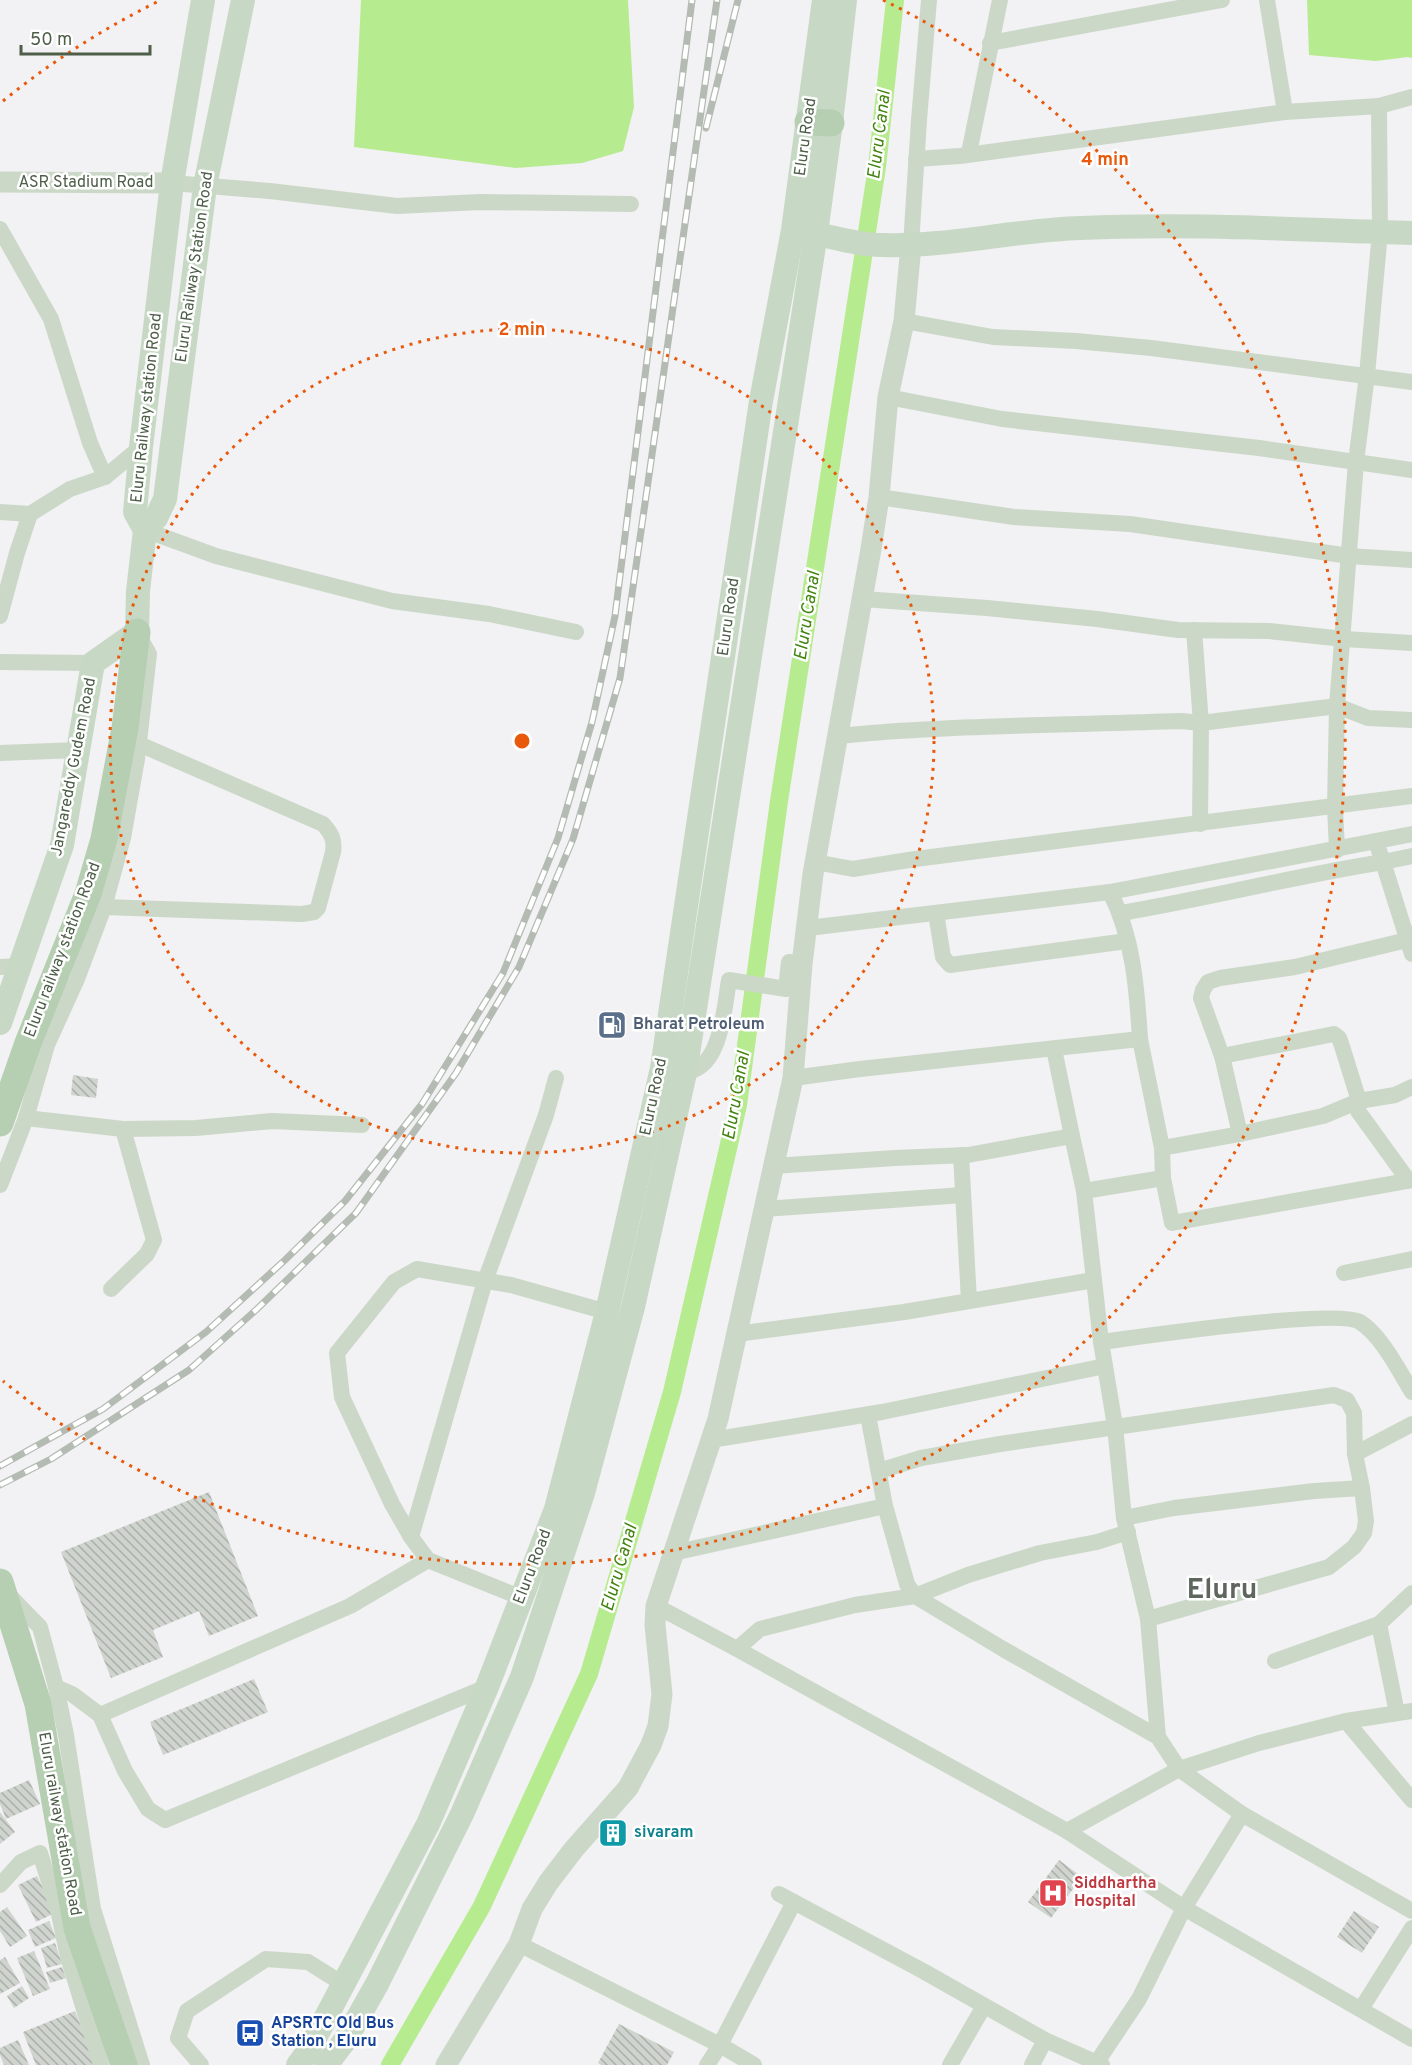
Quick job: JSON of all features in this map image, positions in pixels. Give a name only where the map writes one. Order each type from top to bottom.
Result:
[{"type":"main road","name":"Eluru Railway Station Road","points":[[172,183],[203,0]]},
{"type":"main road","name":"Eluru Railway Station Road","points":[[145,530],[156,518],[165,499],[205,186],[243,0]]},
{"type":"main road","name":"Eluru Road","points":[[820,123],[824,0]]},
{"type":"main road","name":"Eluru Road","points":[[326,2065],[346,2039],[377,1984],[462,1814],[522,1677],[586,1482],[633,1307],[685,1073],[820,123],[845,0]]},
{"type":"main road","name":"Eluru Railway station Road","points":[[137,632],[138,591],[145,530],[135,512],[172,183]]},
{"type":"main road","points":[[804,231],[846,241],[879,245],[911,245],[1079,228],[1214,227],[1412,233]]},
{"type":"main road","name":"Eluru Road","points":[[298,2065],[307,2054],[428,1824],[487,1687],[556,1509],[607,1312],[662,1068],[761,401],[804,231]]},
{"type":"main road","name":"Jangareddy Gudem Road","points":[[0,1023],[9,966],[62,845],[93,663],[137,632]]},
{"type":"main road","name":"Eluru railway station Road","points":[[13,1120],[28,1043],[88,894],[104,840],[124,728],[137,632]]},
{"type":"main road","name":"Eluru railway station Road","points":[[1,1585],[38,1704],[77,1928],[124,2065]]},
{"type":"street","points":[[662,1068],[685,1073],[697,1069],[714,1051],[723,1018],[729,980],[786,990],[808,928],[814,868],[863,599],[879,497],[888,397],[904,321],[929,0]]},
{"type":"street","points":[[965,154],[1000,0]]},
{"type":"street","points":[[990,43],[1222,0]]},
{"type":"street","points":[[1266,0],[1285,112]]},
{"type":"street","points":[[916,159],[1285,112],[1378,105],[1412,98]]},
{"type":"street","points":[[1337,844],[1337,706],[1356,462],[1367,375],[1380,232],[1378,105]]},
{"type":"street","name":"ASR Stadium Road","points":[[0,182],[172,183]]},
{"type":"street","points":[[172,183],[397,206],[480,202],[631,204]]},
{"type":"street","points":[[0,229],[51,319],[90,443],[105,477]]},
{"type":"street","points":[[904,321],[993,337],[1151,348],[1412,382]]},
{"type":"street","points":[[888,397],[1002,419],[1259,448],[1412,470]]},
{"type":"street","points":[[0,512],[30,514],[70,489],[105,477],[141,447]]},
{"type":"street","points":[[879,497],[1014,517],[1130,524],[1349,556],[1412,560]]},
{"type":"street","points":[[0,616],[30,514]]},
{"type":"street","points":[[145,530],[216,556],[392,601],[489,614],[576,632]]},
{"type":"street","points":[[863,599],[987,608],[1178,630],[1269,631],[1412,643]]},
{"type":"street","points":[[1194,630],[1201,723],[1200,824]]},
{"type":"street","points":[[0,1185],[13,1120],[77,979],[104,907],[123,838],[139,744],[149,654],[137,632]]},
{"type":"street","points":[[0,662],[93,663]]},
{"type":"street","points":[[838,736],[914,729],[1009,725],[1181,721],[1201,723],[1337,706],[1368,718],[1412,720]]},
{"type":"street","points":[[104,907],[291,914],[314,912],[318,908],[333,852],[334,842],[331,833],[323,824],[139,744]]},
{"type":"street","points":[[0,753],[78,750]]},
{"type":"street","points":[[814,868],[866,868],[915,859],[1200,824],[1336,812],[1412,796]]},
{"type":"street","points":[[808,928],[1110,892],[1337,844],[1376,842],[1412,834]]},
{"type":"street","points":[[1240,1134],[1222,1056],[1201,998],[1203,990],[1209,982],[1220,978],[1409,947],[1376,842]]},
{"type":"street","points":[[1121,913],[1197,900],[1412,856]]},
{"type":"street","points":[[1110,892],[1121,913],[1137,987],[1140,1039],[1162,1148],[1162,1178],[1172,1223],[1410,1180],[1358,1111],[1359,1101],[1340,1038],[1334,1034],[1222,1056]]},
{"type":"street","points":[[936,912],[943,957],[950,965],[1127,941]]},
{"type":"street","points":[[446,2065],[519,1944],[532,1909],[548,1883],[574,1849],[628,1788],[654,1736],[662,1694],[655,1625],[656,1606],[718,1419],[793,1078],[795,963]]},
{"type":"street","points":[[793,1078],[860,1068],[1140,1039]]},
{"type":"street","points":[[1054,1049],[1084,1191],[1101,1342],[1115,1426],[1126,1525],[1148,1619],[1158,1737]]},
{"type":"street","points":[[411,1537],[485,1281],[546,1115],[556,1078]]},
{"type":"street","points":[[1162,1148],[1323,1116],[1359,1101],[1395,1095],[1412,1087]]},
{"type":"street","points":[[13,1120],[123,1129],[196,1128],[272,1121],[362,1125]]},
{"type":"street","points":[[111,1289],[147,1254],[154,1240],[123,1129]]},
{"type":"street","points":[[773,1166],[961,1155],[1072,1136]]},
{"type":"street","points":[[961,1155],[969,1301]]},
{"type":"street","points":[[1084,1191],[1162,1178]]},
{"type":"street","points":[[764,1209],[963,1195]]},
{"type":"street","points":[[1344,1273],[1412,1258]]},
{"type":"street","points":[[522,1598],[428,1560],[411,1537],[392,1504],[342,1397],[338,1353],[394,1282],[417,1269],[511,1286],[607,1312]]},
{"type":"street","points":[[736,1335],[904,1312],[1094,1280]]},
{"type":"street","points":[[1101,1342],[1270,1322],[1337,1318],[1359,1321],[1376,1337],[1412,1392]]},
{"type":"street","points":[[711,1440],[868,1415],[1105,1366]]},
{"type":"street","points":[[879,1471],[921,1458],[1115,1426],[1334,1395],[1347,1400],[1354,1413],[1355,1454],[1366,1521],[1364,1533],[1354,1546],[1329,1568],[1148,1619]]},
{"type":"street","points":[[868,1415],[885,1506],[907,1584],[915,1596],[1158,1737],[1179,1769],[1242,1814],[1412,1911]]},
{"type":"street","points":[[1355,1454],[1412,1424]]},
{"type":"street","points":[[737,1649],[760,1629],[855,1605],[915,1596],[968,1575],[1040,1553],[1097,1542],[1126,1525],[1174,1508],[1314,1491],[1362,1488]]},
{"type":"street","points":[[674,1553],[885,1506]]},
{"type":"street","points":[[100,1715],[350,1606],[428,1560]]},
{"type":"street","points":[[1,1585],[40,1627],[66,1735],[93,1909],[142,2065]]},
{"type":"street","points":[[1275,1661],[1379,1624],[1412,1593]]},
{"type":"street","points":[[656,1606],[1067,1832],[1184,1908],[1412,2039]]},
{"type":"street","points":[[1067,1832],[1179,1769],[1259,1743],[1346,1721],[1404,1712],[1379,1624]]},
{"type":"street","points":[[56,1687],[72,1694],[100,1715],[125,1771],[148,1809],[165,1820],[487,1687]]},
{"type":"street","points":[[1346,1721],[1412,1800]]},
{"type":"street","points":[[707,2065],[720,2045],[786,1898],[1045,2040],[1099,2064],[1139,1999],[1184,1908],[1242,1814]]},
{"type":"street","points":[[0,1885],[21,1862],[40,1853],[59,1914],[68,1957],[101,2065]]},
{"type":"street","points":[[1361,2009],[1412,1928]]},
{"type":"street","points":[[519,1944],[720,2045],[754,2065]]},
{"type":"street","points":[[201,2065],[178,2038],[187,2011],[266,1959],[308,1962],[343,1984]]},
{"type":"street","points":[[950,2065],[984,2006]]},
{"type":"street","points":[[1032,2065],[1045,2040]]},
{"type":"shaded area","points":[[361,0],[628,0],[634,107],[623,151],[582,163],[516,168],[354,147]]},
{"type":"shaded area","points":[[1307,0],[1412,0],[1412,58],[1376,61],[1309,55]]},
{"type":"building","points":[[73,1075],[98,1079],[96,1098],[71,1095]]},
{"type":"building","points":[[209,1492],[258,1616],[209,1636],[199,1611],[153,1630],[163,1657],[111,1678],[61,1552]]},
{"type":"building","points":[[254,1679],[268,1712],[163,1755],[150,1722]]},
{"type":"building","points":[[29,1780],[40,1804],[6,1819],[0,1804],[0,1793]]},
{"type":"building","points":[[0,1812],[15,1832],[0,1844]]},
{"type":"building","name":"sivaram","points":[[617,1818],[627,1831],[610,1847],[600,1836]]},
{"type":"building","points":[[1059,1860],[1082,1877],[1051,1918],[1028,1902]]},
{"type":"building","points":[[37,1876],[55,1913],[36,1922],[18,1885]]},
{"type":"building","points":[[7,1907],[27,1936],[10,1947],[0,1931],[0,1912]]},
{"type":"building","points":[[1354,1911],[1379,1927],[1362,1953],[1337,1937]]},
{"type":"building","points":[[49,1921],[56,1938],[35,1947],[28,1930]]},
{"type":"building","points":[[55,1943],[62,1964],[47,1968],[41,1948]]},
{"type":"building","points":[[34,1951],[50,1989],[33,1996],[17,1958]]},
{"type":"building","points":[[5,1957],[20,1983],[0,1994],[0,1960]]},
{"type":"building","points":[[62,1967],[66,1978],[50,1983],[46,1972]]},
{"type":"building","points":[[22,1986],[29,1998],[14,2008],[7,1996]]},
{"type":"building","points":[[75,2011],[96,2065],[36,2065],[23,2032]]},
{"type":"building","points":[[619,2024],[674,2052],[667,2065],[601,2065],[598,2063]]},
{"type":"building","points":[[18,2040],[29,2065],[4,2065],[0,2048]]},
{"type":"waterway","name":"Eluru Canal","points":[[390,2065],[482,1906],[589,1674],[672,1392],[738,1105],[779,801],[877,167],[895,0]]},
{"type":"railway","points":[[0,1466],[103,1409],[206,1332],[285,1260],[345,1201],[422,1104],[503,973],[558,838],[592,722],[615,616],[692,0]]},
{"type":"railway","points":[[0,1485],[51,1459],[189,1370],[257,1309],[356,1213],[456,1073],[519,967],[573,839],[620,678],[717,0]]},
{"type":"railway","points":[[706,128],[738,0]]},
{"type":"place","name":"Bharat Petroleum","points":[[612,1025]]},
{"type":"place","name":"sivaram","points":[[613,1833]]},
{"type":"place","name":"Siddhartha Hospital","points":[[1053,1893]]},
{"type":"place","name":"APSRTC Old Bus Station , Eluru","points":[[250,2033]]},
{"type":"district","name":"Eluru","points":[[1222,1591]]}]
